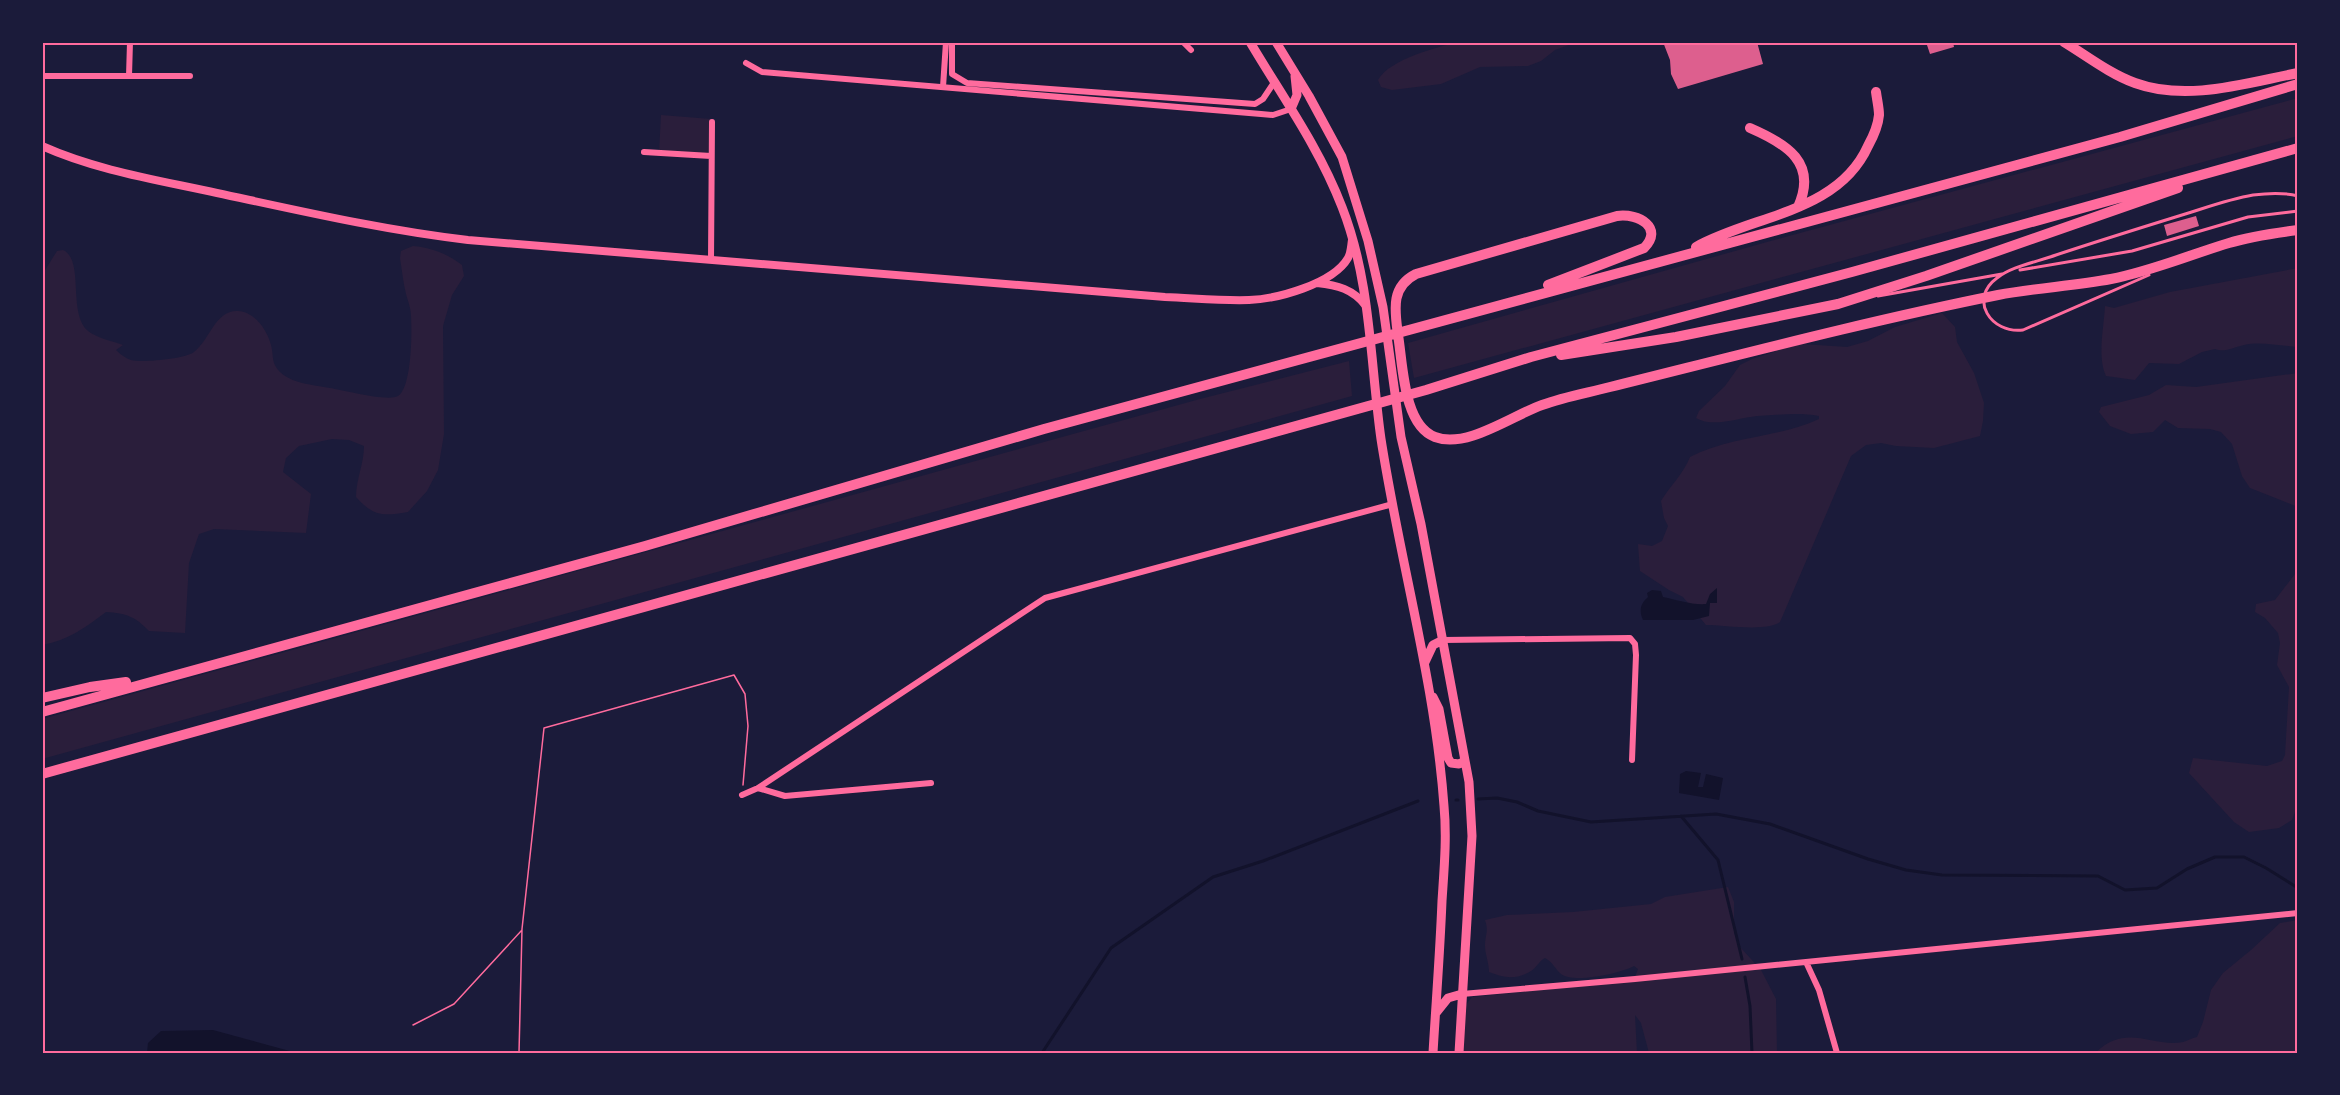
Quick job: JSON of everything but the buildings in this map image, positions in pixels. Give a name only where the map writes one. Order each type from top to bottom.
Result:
[{"type":"highway","points":[[2064,42],[2135,83],[2176,91],[2223,88],[2298,73]]},
{"type":"highway","points":[[42,712],[634,549],[1044,429],[2120,136],[2298,84]]},
{"type":"highway","points":[[1680,256],[1716,236],[1798,207],[1833,188],[1851,172],[1866,152],[1879,117],[1876,92]]},
{"type":"highway","points":[[1750,128],[1780,143],[1794,154],[1803,168],[1804,195],[1798,207]]},
{"type":"highway","points":[[42,774],[1347,410],[1426,390],[1531,357],[1852,272],[2298,148]]},
{"type":"highway","points":[[1531,357],[1584,352],[1676,337],[1838,304],[2125,208],[2241,164]]},
{"type":"highway","points":[[1497,305],[1644,248],[1650,238],[1648,226],[1635,215],[1617,216],[1416,274],[1406,280],[1398,291],[1395,306],[1407,391],[1416,419],[1431,435],[1450,439],[1469,435],[1494,427],[1547,403],[1870,322],[1985,298],[2110,279],[2169,265],[2229,243],[2298,230]]},
{"type":"highway","points":[[42,698],[90,687],[168,676]]},
{"type":"main road","points":[[1250,42],[1326,169],[1352,238],[1367,307],[1373,375],[1393,504],[1425,662],[1445,810],[1433,1053]]},
{"type":"main road","points":[[1276,42],[1341,158],[1368,241],[1383,307],[1401,437],[1421,524],[1469,782],[1472,836],[1459,1053]]},
{"type":"main road","points":[[1292,109],[1297,95],[1295,73]]},
{"type":"main road","points":[[42,146],[70,159],[123,174],[406,233],[1203,299],[1250,300],[1284,294],[1317,283],[1348,259],[1352,238]]},
{"type":"main road","points":[[1317,283],[1332,284],[1349,290],[1359,296],[1367,307]]},
{"type":"main road","points":[[1425,662],[1433,645],[1443,640]]},
{"type":"main road","points":[[1430,693],[1439,709],[1450,763],[1465,761]]},
{"type":"main road","points":[[1436,1013],[1448,998],[1462,994]]},
{"type":"street","points":[[129,76],[130,42]]},
{"type":"street","points":[[944,87],[946,42]]},
{"type":"street","points":[[952,42],[952,74],[967,83],[1256,104],[1263,99],[1275,81]]},
{"type":"street","points":[[1183,42],[1191,50]]},
{"type":"street","points":[[746,63],[762,72],[1273,115],[1292,109]]},
{"type":"street","points":[[42,76],[190,76]]},
{"type":"street","points":[[711,260],[712,122]]},
{"type":"street","points":[[644,152],[711,156]]},
{"type":"street","points":[[742,795],[758,788],[1045,598],[1393,504]]},
{"type":"street","points":[[1443,640],[1630,638],[1635,644],[1636,655],[1632,760]]},
{"type":"street","points":[[758,788],[785,796],[931,783]]},
{"type":"street","points":[[1462,994],[2298,913]]},
{"type":"street","points":[[1806,962],[1819,990],[1838,1053]]},
{"type":"lane","points":[[2169,265],[2023,330],[2004,329],[1994,323],[1986,310],[1985,298],[1990,285],[2004,273],[2238,198],[2272,193],[2298,196]]},
{"type":"lane","points":[[1838,304],[2124,252],[2248,217],[2298,211]]},
{"type":"path","points":[[519,1053],[522,929],[544,728],[734,675],[745,694],[748,726],[742,795]]},
{"type":"path","points":[[413,1024],[454,1004],[522,929]]},
{"type":"shaded area","points":[[1460,42],[1577,42],[1555,50],[1541,61],[1528,66],[1480,67],[1441,84],[1392,90],[1381,87],[1378,80],[1403,60]]},
{"type":"shaded area","points":[[2298,98],[2298,136],[1414,378],[1408,343],[1767,242]]},
{"type":"shaded area","points":[[661,115],[711,119],[711,156],[659,153]]},
{"type":"shaded area","points":[[413,246],[433,250],[450,257],[462,265],[464,276],[452,295],[443,326],[444,434],[438,470],[427,491],[408,512],[379,514],[362,504],[356,497],[364,446],[349,440],[332,439],[299,446],[286,458],[283,472],[311,494],[306,533],[214,529],[199,534],[189,563],[185,633],[149,631],[140,622],[130,617],[106,612],[68,637],[42,645],[42,334],[45,325],[42,319],[42,275],[57,251],[63,250],[70,256],[73,264],[78,312],[82,323],[88,331],[123,345],[116,350],[129,359],[153,361],[194,352],[218,320],[230,312],[238,311],[255,318],[263,328],[271,345],[275,365],[286,377],[308,384],[385,398],[398,396],[403,391],[409,371],[411,313],[400,258],[401,251]]},
{"type":"shaded area","points":[[2298,268],[2298,347],[2257,343],[2226,350],[2215,349],[2202,352],[2179,364],[2149,363],[2135,380],[2106,376],[2101,351],[2105,306],[2114,308],[2170,292]]},
{"type":"shaded area","points":[[1942,313],[1955,327],[1957,342],[1974,373],[1984,403],[1980,436],[1934,448],[1881,443],[1866,445],[1851,456],[1780,622],[1765,627],[1706,625],[1683,597],[1640,571],[1638,544],[1652,546],[1662,541],[1668,526],[1661,501],[1690,457],[1721,445],[1787,430],[1819,419],[1819,416],[1796,414],[1757,416],[1726,422],[1710,422],[1696,418],[1699,411],[1725,386],[1740,365],[1774,352],[1787,343],[1847,347],[1868,341],[1895,327]]},
{"type":"shaded area","points":[[1349,361],[1352,396],[42,759],[42,719],[1200,399]]},
{"type":"shaded area","points":[[2298,373],[2298,507],[2250,488],[2242,476],[2232,444],[2221,432],[2210,429],[2178,428],[2165,420],[2153,432],[2131,434],[2110,426],[2099,412],[2101,407],[2149,395],[2166,385],[2196,387]]},
{"type":"shaded area","points":[[2298,570],[2298,803],[2292,820],[2279,828],[2249,832],[2234,822],[2189,773],[2193,758],[2267,766],[2282,761],[2285,755],[2289,687],[2277,665],[2280,643],[2278,633],[2265,618],[2255,612],[2256,604],[2275,600]]},
{"type":"shaded area","points":[[1717,588],[1717,603],[1710,603],[1709,616],[1693,620],[1643,620],[1641,608],[1648,597],[1647,593],[1652,590],[1661,591],[1663,597],[1706,604],[1710,594]]},
{"type":"shaded area","points":[[1686,771],[1701,773],[1698,787],[1703,787],[1706,774],[1723,778],[1719,800],[1679,793],[1680,774]]},
{"type":"shaded area","points":[[1728,887],[1734,902],[1734,933],[1740,947],[1761,970],[1776,999],[1777,1053],[1649,1053],[1641,1023],[1635,1015],[1637,1053],[1462,1053],[1465,1006],[1472,997],[1602,984],[1635,977],[1638,969],[1634,966],[1619,972],[1586,978],[1567,977],[1545,958],[1531,971],[1520,976],[1505,977],[1494,974],[1489,972],[1485,949],[1487,930],[1485,920],[1507,915],[1573,912],[1651,904],[1665,897]]},
{"type":"shaded area","points":[[2298,920],[2298,1053],[2095,1053],[2107,1044],[2129,1037],[2172,1043],[2197,1037],[2211,990],[2223,973],[2280,923]]},
{"type":"shaded area","points":[[213,1030],[297,1053],[147,1053],[148,1043],[161,1031]]},
{"type":"waterway","points":[[1478,799],[1497,798],[1517,802],[1538,811],[1591,822],[1716,814],[1770,824],[1906,870],[1942,875],[2098,876],[2125,890],[2157,888],[2187,869],[2215,857],[2244,857],[2298,888]]},
{"type":"waterway","points":[[1042,1053],[1111,948],[1213,877],[1263,861],[1418,801]]},
{"type":"waterway","points":[[1681,816],[1718,860],[1742,959]]},
{"type":"waterway","points":[[1745,977],[1750,1006],[1752,1053]]}]
